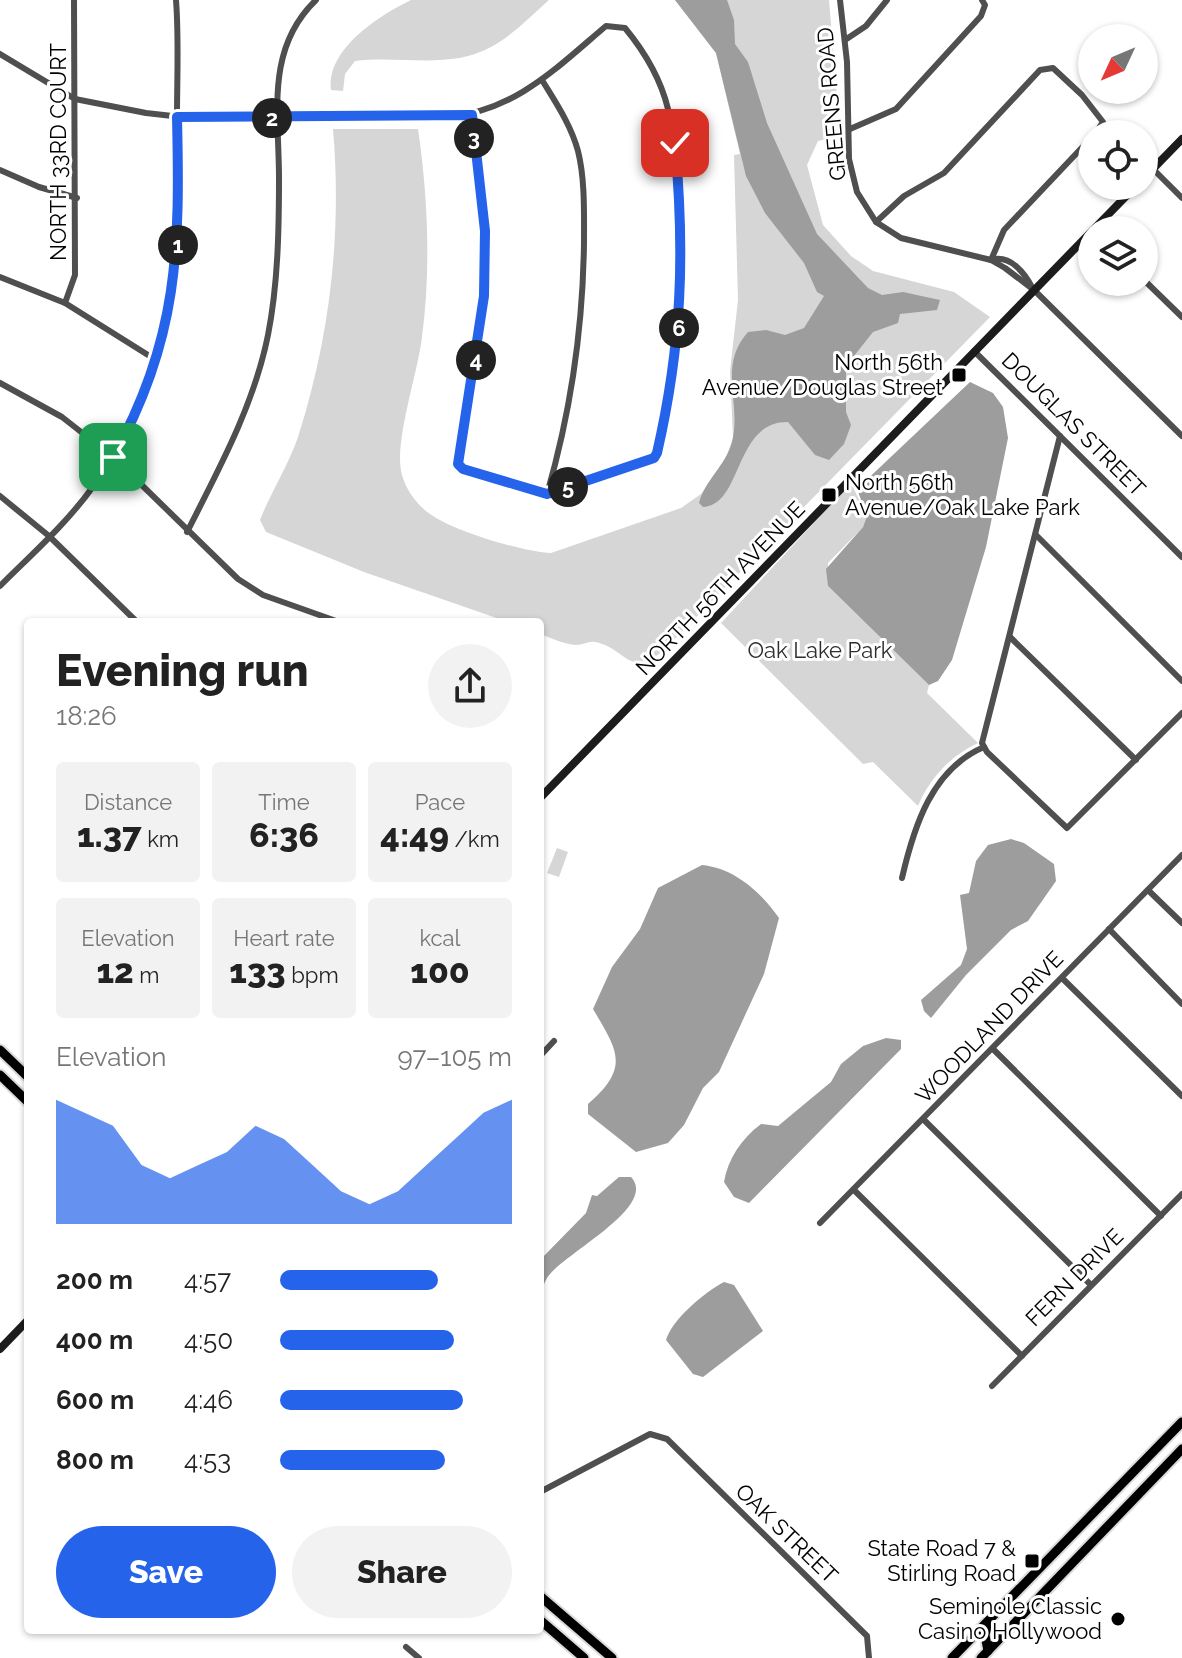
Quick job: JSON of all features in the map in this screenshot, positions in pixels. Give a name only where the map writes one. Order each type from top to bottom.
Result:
[{"type":"main road","points":[[0,1050],[24,1073]]},
{"type":"main road","points":[[0,1075],[23,1093]]},
{"type":"main road","points":[[952,1658],[1182,1422]]},
{"type":"main road","points":[[985,1654],[1182,1449]]},
{"type":"main road","points":[[1111,1495],[1108,1514],[1114,1518]]},
{"type":"main road","points":[[544,1599],[612,1658]]},
{"type":"main road","points":[[985,1654],[989,1620]]},
{"type":"main road","points":[[544,1623],[584,1658]]},
{"type":"street","name":"NORTH 33RD COURT","points":[[65,303],[75,275],[74,0]]},
{"type":"street","points":[[0,586],[90,490],[113,457],[131,424],[156,360],[169,313],[179,221],[176,0]]},
{"type":"street","points":[[187,532],[249,402],[268,336],[276,272],[276,118],[283,52],[291,31],[316,0]]},
{"type":"street","name":"GREENS ROAD","points":[[840,0],[845,40],[849,159],[857,192],[876,222]]},
{"type":"street","points":[[845,40],[866,26],[887,0]]},
{"type":"street","points":[[850,129],[896,109],[981,16],[985,5],[982,0]]},
{"type":"street","points":[[0,54],[75,99],[177,117],[472,115],[507,103],[542,80],[606,26],[618,25],[636,42],[667,105],[681,205],[680,314],[675,366],[654,458],[547,494],[463,469],[458,464],[484,296],[485,231],[472,115]]},
{"type":"street","points":[[1101,120],[1082,95],[1053,68],[1040,70],[944,173],[904,196],[876,222],[901,238],[991,260],[1010,268],[1182,436]]},
{"type":"street","points":[[542,80],[565,116],[578,151],[584,205],[578,349],[559,454],[547,494]]},
{"type":"street","points":[[1158,164],[1182,139]]},
{"type":"street","points":[[991,260],[1004,230],[1078,152]]},
{"type":"street","points":[[0,170],[39,187],[77,198]]},
{"type":"street","points":[[1158,174],[1182,198]]},
{"type":"street","name":"NORTH 56TH AVENUE","points":[[1107,216],[1122,200]]},
{"type":"street","name":"NORTH 56TH AVENUE","points":[[544,794],[1078,245]]},
{"type":"street","points":[[0,277],[65,303],[156,360]]},
{"type":"street","points":[[1158,294],[1182,317]]},
{"type":"street","name":"DOUGLAS STREET","points":[[974,351],[1182,557]]},
{"type":"street","points":[[0,383],[62,417],[113,457],[238,579],[263,595],[320,618]]},
{"type":"street","points":[[902,878],[927,798],[964,755],[983,745],[1060,436]]},
{"type":"street","points":[[0,496],[49,536],[133,618]]},
{"type":"street","points":[[1037,536],[1182,681]]},
{"type":"street","points":[[1010,637],[1136,760]]},
{"type":"street","points":[[983,745],[1067,828],[1182,713]]},
{"type":"street","name":"WOODLAND DRIVE","points":[[820,1223],[1182,855]]},
{"type":"street","points":[[1148,890],[1182,923]]},
{"type":"street","points":[[1109,929],[1182,1004]]},
{"type":"street","points":[[1062,978],[1182,1096]]},
{"type":"street","points":[[544,1052],[554,1041]]},
{"type":"street","points":[[993,1049],[1161,1216]]},
{"type":"street","points":[[923,1119],[1091,1285]]},
{"type":"street","points":[[854,1190],[1022,1356]]},
{"type":"street","name":"FERN DRIVE","points":[[992,1386],[1182,1194]]},
{"type":"street","points":[[0,1349],[24,1324]]},
{"type":"street","name":"OAK STREET","points":[[544,1490],[650,1434],[667,1439],[867,1636],[869,1658]]},
{"type":"street","points":[[406,1647],[419,1658]]},
{"type":"green space","points":[[411,0],[549,0],[506,37],[475,54],[441,60],[355,61],[345,74],[343,91],[331,90],[332,75],[346,47],[371,24]]},
{"type":"green space","points":[[675,0],[829,0],[838,110],[835,137],[818,141],[807,165],[823,225],[851,256],[873,271],[954,292],[990,317],[663,651],[642,662],[634,662],[595,642],[576,645],[544,636],[544,618],[496,618],[364,572],[266,532],[260,520],[298,437],[326,323],[336,207],[333,129],[418,129],[426,207],[427,285],[420,352],[403,427],[400,462],[406,486],[421,506],[441,521],[471,534],[551,553],[681,508],[701,494],[724,463],[733,438],[730,371],[738,300],[734,155],[740,154],[716,53]]},
{"type":"green space","name":"Oak Lake Park","points":[[851,483],[867,516],[863,527],[828,563],[828,586],[929,685],[927,693],[978,743],[942,769],[928,786],[918,806],[873,762],[863,764],[721,623]]},
{"type":"green space","points":[[557,848],[568,852],[559,877],[547,873]]},
{"type":"shaded area","points":[[675,0],[727,0],[734,20],[735,44],[748,62],[767,123],[817,234],[868,288],[882,295],[903,292],[940,300],[937,310],[900,314],[898,323],[873,332],[846,366],[846,412],[851,425],[844,444],[829,460],[815,455],[788,422],[770,425],[748,448],[726,493],[716,503],[703,507],[699,503],[702,495],[732,442],[732,372],[739,345],[748,332],[766,330],[785,335],[804,328],[824,296],[817,292],[804,263],[765,213],[746,176],[716,53]]},
{"type":"shaded area","points":[[970,382],[993,393],[1003,407],[1008,438],[986,547],[952,660],[938,681],[929,685],[828,586],[826,569],[863,527],[867,516],[857,489]]},
{"type":"shaded area","points":[[1011,839],[1024,843],[1054,864],[1056,881],[1028,921],[1011,930],[966,975],[931,1018],[924,1011],[921,1000],[961,965],[967,949],[960,895],[969,893],[976,861],[988,845]]},
{"type":"shaded area","points":[[702,865],[736,876],[764,899],[779,918],[764,974],[719,1072],[703,1088],[684,1125],[668,1143],[636,1152],[588,1114],[588,1104],[610,1079],[616,1058],[593,1009],[612,967],[640,929],[658,888]]},
{"type":"shaded area","points":[[886,1038],[901,1040],[901,1049],[749,1203],[734,1197],[724,1182],[732,1157],[747,1136],[761,1124],[778,1126],[831,1082],[841,1064],[863,1046]]},
{"type":"shaded area","points":[[619,1177],[631,1177],[636,1189],[632,1202],[621,1216],[556,1268],[544,1286],[544,1256],[586,1213],[592,1195],[597,1196]]},
{"type":"shaded area","points":[[724,1282],[734,1285],[763,1331],[703,1377],[693,1374],[666,1340],[675,1323],[690,1307]]},
{"type":"place","name":"North 56th Avenue/Douglas Street","points":[[959,375]]},
{"type":"place","name":"North 56th Avenue/Oak Lake Park","points":[[829,495]]},
{"type":"place","name":"State Road 7 & Stirling Road","points":[[1032,1561]]},
{"type":"place","name":"Seminole Classic Casino Hollywood","points":[[1118,1619]]},
{"type":"route","points":[[113,457],[131,424],[156,360],[169,313],[179,221],[177,117],[444,118],[472,115],[485,231],[484,296],[474,373],[456,455],[463,469],[547,494],[654,458],[657,453],[674,379],[680,314],[681,205],[675,143]]}]
